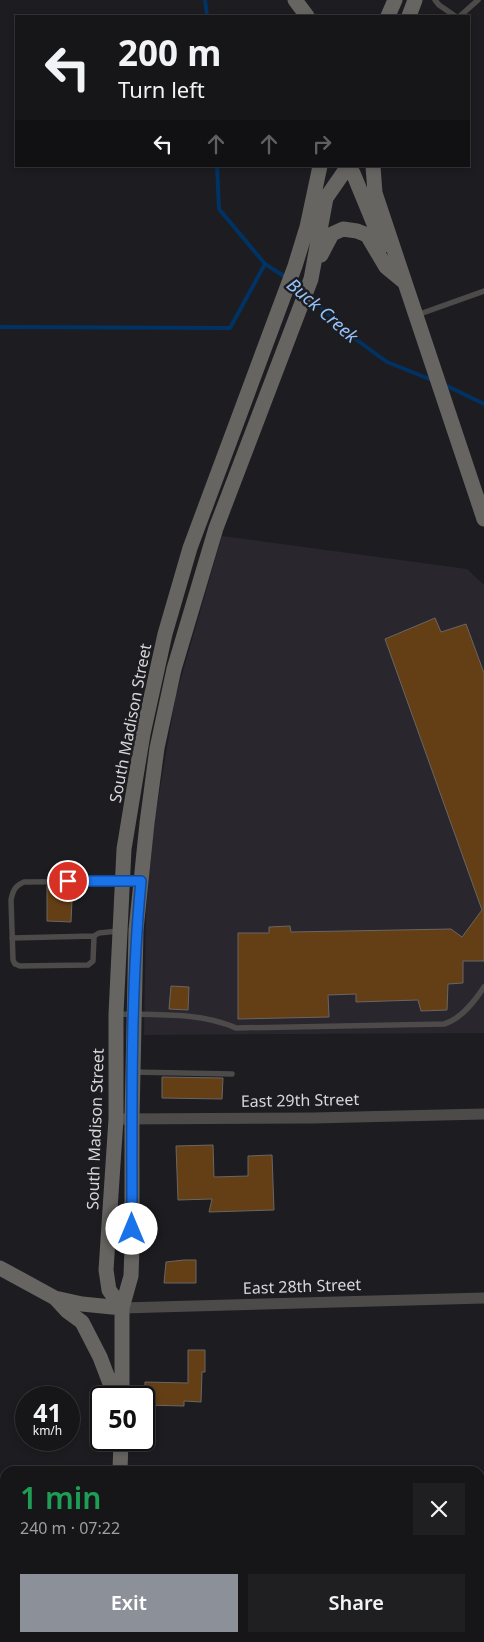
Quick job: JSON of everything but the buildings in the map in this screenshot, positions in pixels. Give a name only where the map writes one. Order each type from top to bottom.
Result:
[{"type":"main road","points":[[294,0],[299,15]]},
{"type":"main road","points":[[294,0],[306,15]]},
{"type":"main road","points":[[388,15],[395,0]]},
{"type":"main road","points":[[397,15],[403,0]]},
{"type":"main road","points":[[409,15],[415,0]]},
{"type":"main road","name":"South Madison Street","points":[[122,1308],[109,1290],[106,1270],[116,1119],[116,1014],[124,843],[143,734],[165,634],[190,548],[293,273],[308,227],[320,167]]},
{"type":"main road","points":[[343,171],[360,172],[370,167]]},
{"type":"main road","points":[[372,167],[375,193],[484,520]]},
{"type":"main road","points":[[343,171],[404,282]]},
{"type":"main road","name":"South Madison Street","points":[[121,1386],[122,1308],[131,1276],[136,930],[157,748],[174,668],[216,528],[310,281],[326,198],[343,171]]},
{"type":"main road","points":[[310,281],[324,247],[332,234],[343,229],[357,231],[366,235],[386,267],[404,282]]},
{"type":"main road","points":[[0,1268],[55,1298],[82,1304],[122,1308]]},
{"type":"main road","points":[[55,1298],[67,1311],[82,1322],[100,1357],[110,1386]]},
{"type":"main road","points":[[120,1466],[121,1451]]},
{"type":"street","name":"East 29th Street","points":[[116,1119],[313,1118],[484,1114]]},
{"type":"street","name":"East 28th Street","points":[[122,1308],[484,1298]]},
{"type":"lane","points":[[435,0],[454,15]]},
{"type":"lane","points":[[461,15],[478,0]]},
{"type":"lane","points":[[415,316],[484,291]]},
{"type":"lane","points":[[94,936],[93,961],[88,966],[20,966],[16,964],[13,960],[12,938],[13,891],[18,884],[24,882],[141,881]]},
{"type":"lane","points":[[12,938],[94,936],[120,931]]},
{"type":"lane","points":[[116,1014],[195,1017],[222,1022],[236,1028],[444,1024],[454,1021],[484,988]]},
{"type":"lane","points":[[116,1072],[232,1074]]},
{"type":"shaded area","points":[[222,536],[467,569],[484,585],[484,1033],[144,1035],[146,911],[154,824],[176,695]]},
{"type":"waterway","name":"Buck Creek","points":[[205,0],[207,15]]},
{"type":"waterway","name":"Buck Creek","points":[[217,167],[219,209],[265,264],[287,278]]},
{"type":"waterway","points":[[0,327],[230,328],[265,264]]},
{"type":"waterway","name":"Buck Creek","points":[[309,294],[343,330],[387,362],[432,380]]},
{"type":"waterway","name":"Buck Creek","points":[[443,384],[484,404]]},
{"type":"route","points":[[68,881],[141,881],[136,930],[135,967],[132,1229]]}]
